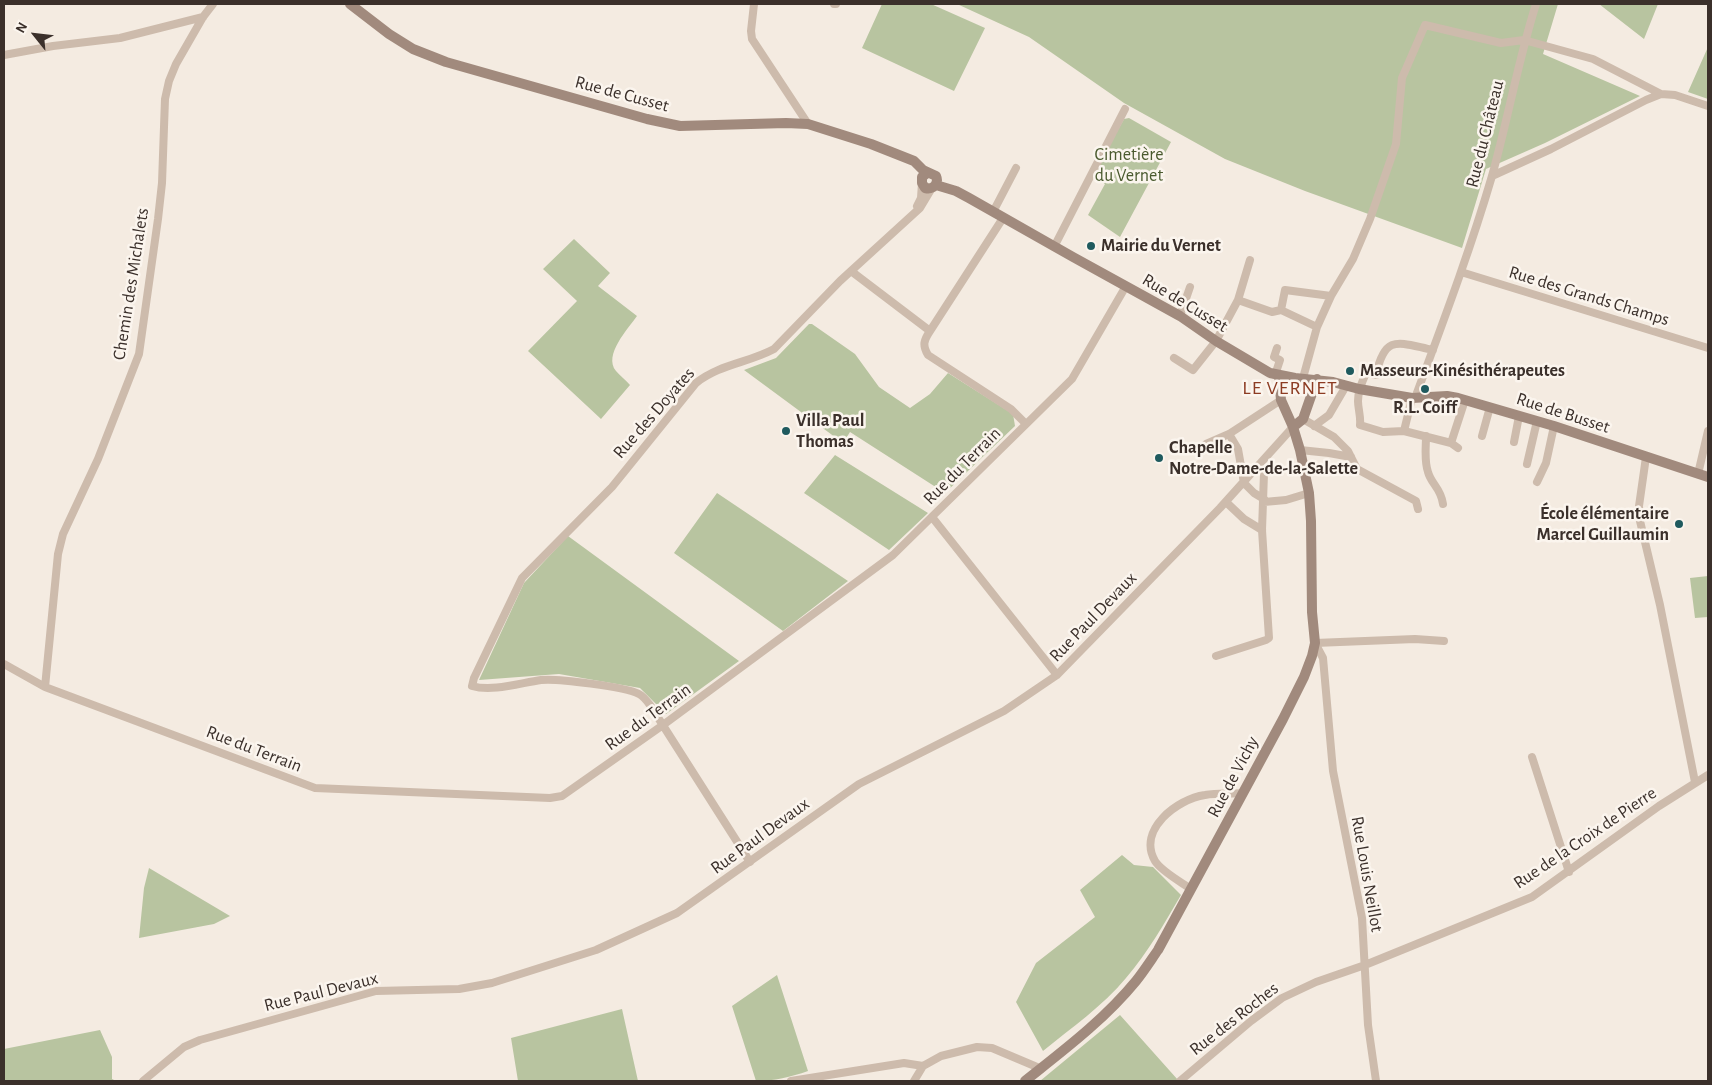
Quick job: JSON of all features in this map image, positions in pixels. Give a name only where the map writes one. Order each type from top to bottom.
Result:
[{"type":"street","name":"Chemin des Michalets","points":[[46,687],[58,554],[63,534],[98,459],[139,354],[162,183],[165,99],[169,81],[176,64],[202,17],[213,4]]},
{"type":"street","name":"Rue de Cusset","points":[[350,4],[389,34],[413,49],[446,62],[647,119],[680,126],[808,124],[841,133],[914,161],[923,170],[923,178]]},
{"type":"street","points":[[754,4],[752,39],[808,124]]},
{"type":"street","name":"Rue du Château","points":[[1404,431],[1413,398],[1433,350],[1461,272],[1492,176],[1524,40],[1536,4]]},
{"type":"street","points":[[4,55],[120,38],[202,17]]},
{"type":"street","points":[[1303,378],[1317,327],[1331,296],[1353,259],[1367,227],[1396,144],[1402,78],[1425,25],[1501,43],[1524,40],[1593,59],[1661,94],[1675,95],[1708,106]]},
{"type":"street","points":[[1492,176],[1661,94]]},
{"type":"street","points":[[1054,247],[1125,110]]},
{"type":"street","points":[[993,212],[1016,168]]},
{"type":"street","points":[[933,174],[935,184],[925,188],[923,178],[933,174]]},
{"type":"street","name":"Rue des Doyates","points":[[914,213],[921,198],[923,178]]},
{"type":"street","name":"Rue de Cusset","points":[[935,184],[956,191],[969,198],[1180,316],[1216,341],[1277,375]]},
{"type":"street","name":"Rue des Doyates","points":[[663,725],[650,705],[639,694],[622,689],[560,680],[543,680],[485,689],[472,686],[474,678],[522,578],[612,487],[696,383],[707,374],[725,366],[763,355],[774,349],[822,299],[920,208],[935,184]]},
{"type":"street","points":[[1003,218],[930,331],[925,340],[924,348],[928,355],[1011,409],[1025,423]]},
{"type":"street","points":[[1174,358],[1193,370],[1216,341],[1238,300],[1250,260]]},
{"type":"street","points":[[851,271],[930,331]]},
{"type":"street","name":"Rue des Grands Champs","points":[[1461,272],[1708,348]]},
{"type":"street","name":"Rue du Terrain","points":[[4,664],[46,687],[315,788],[541,797],[562,796],[663,725],[893,555],[1025,423],[1072,379],[1126,286]]},
{"type":"street","points":[[1180,316],[1190,287]]},
{"type":"street","points":[[1281,310],[1285,290],[1331,296]]},
{"type":"street","points":[[1238,300],[1272,312],[1281,310],[1317,327]]},
{"type":"street","points":[[1433,350],[1399,344],[1392,345],[1384,350],[1379,359],[1376,375],[1366,373],[1359,389],[1360,425],[1383,432],[1404,431],[1426,436],[1450,443],[1458,448]]},
{"type":"street","points":[[1277,348],[1274,357],[1280,360],[1277,375]]},
{"type":"street","name":"Rue de Busset","points":[[1277,375],[1317,379],[1359,389],[1413,398],[1447,396],[1465,400],[1554,426],[1703,476]]},
{"type":"street","name":"Rue de Vichy","points":[[1025,1081],[1087,1031],[1114,1006],[1137,980],[1158,950],[1287,711],[1308,668],[1314,643],[1311,521],[1300,450],[1293,427],[1281,400],[1277,375]]},
{"type":"street","points":[[1293,427],[1303,419],[1317,379]]},
{"type":"street","points":[[1314,426],[1329,415],[1346,386]]},
{"type":"street","points":[[1206,444],[1229,434],[1281,400]]},
{"type":"street","points":[[1450,443],[1465,400]]},
{"type":"street","points":[[1482,436],[1490,407]]},
{"type":"street","points":[[1514,442],[1519,416]]},
{"type":"street","points":[[1303,419],[1334,437],[1348,451],[1357,469],[1416,501],[1418,509]]},
{"type":"street","points":[[1527,464],[1538,421]]},
{"type":"street","points":[[1537,482],[1546,463],[1554,426]]},
{"type":"street","name":"Rue Paul Devaux","points":[[143,1081],[184,1047],[200,1040],[376,991],[460,989],[492,982],[582,956],[677,913],[859,784],[1004,711],[1057,675],[1226,502],[1293,427]]},
{"type":"street","points":[[1703,476],[1708,431]]},
{"type":"street","points":[[1229,434],[1238,449],[1244,483],[1254,493],[1264,500],[1286,500],[1308,493]]},
{"type":"street","points":[[1426,436],[1428,472],[1439,489],[1443,504]]},
{"type":"street","points":[[1300,450],[1351,457]]},
{"type":"street","points":[[1646,457],[1640,521],[1660,605],[1695,782]]},
{"type":"street","points":[[1216,656],[1269,638],[1262,530],[1264,473],[1259,466]]},
{"type":"street","points":[[1226,502],[1244,519],[1262,530]]},
{"type":"street","points":[[932,518],[1057,675]]},
{"type":"street","points":[[1314,643],[1415,639],[1444,641]]},
{"type":"street","name":"Rue Louis Neillot","points":[[1314,643],[1323,658],[1333,771],[1362,918],[1368,1025],[1376,1081]]},
{"type":"street","points":[[1308,668],[1324,673]]},
{"type":"street","points":[[663,725],[750,862]]},
{"type":"street","points":[[1532,757],[1569,872]]},
{"type":"street","name":"Rue de la Croix de Pierre","points":[[1365,965],[1532,897],[1659,806],[1708,775]]},
{"type":"street","points":[[1191,889],[1156,862],[1151,852],[1151,841],[1155,828],[1164,816],[1177,805],[1203,795],[1243,793]]},
{"type":"street","name":"Rue des Roches","points":[[1180,1081],[1251,1020],[1282,998],[1316,982],[1365,965]]},
{"type":"street","points":[[914,1081],[923,1066],[941,1056],[977,1046],[992,1048],[1040,1070]]},
{"type":"street","points":[[791,1081],[904,1063],[923,1066]]},
{"type":"green space","points":[[882,4],[931,4],[985,28],[954,91],[862,48]]},
{"type":"green space","points":[[957,4],[1558,4],[1543,54],[1640,96],[1545,143],[1486,169],[1462,248],[1305,191],[1225,159],[1124,103],[1029,37]]},
{"type":"green space","points":[[1599,4],[1658,4],[1644,39]]},
{"type":"green space","points":[[1708,47],[1708,99],[1688,92]]},
{"type":"green space","name":"Cimetière du Vernet","points":[[1129,118],[1171,142],[1120,237],[1088,215],[1105,184],[1092,176],[1124,119]]},
{"type":"green space","points":[[574,239],[610,273],[598,286],[637,316],[618,342],[613,357],[613,365],[616,371],[630,385],[601,419],[528,351],[577,301],[543,269]]},
{"type":"green space","points":[[809,324],[812,324],[855,354],[879,387],[910,408],[930,394],[948,373],[1013,414],[1015,426],[945,493],[850,432],[843,443],[744,370],[776,358]]},
{"type":"green space","points":[[835,455],[928,513],[889,550],[804,493]]},
{"type":"green space","points":[[717,493],[848,581],[783,631],[674,553]]},
{"type":"green space","points":[[568,536],[739,661],[666,714],[640,688],[559,674],[479,680],[524,583]]},
{"type":"green space","points":[[1708,576],[1708,617],[1695,618],[1690,578]]},
{"type":"green space","points":[[1122,855],[1134,865],[1153,867],[1181,895],[1149,948],[1117,988],[1043,1051],[1016,1002],[1036,963],[1095,917],[1080,890]]},
{"type":"green space","points":[[149,868],[230,916],[214,924],[139,938],[144,888]]},
{"type":"green space","points":[[777,975],[808,1071],[782,1078],[756,1081],[732,1006]]},
{"type":"green space","points":[[622,1009],[638,1081],[518,1081],[511,1038]]},
{"type":"green space","points":[[1120,1015],[1178,1080],[1040,1081]]},
{"type":"green space","points":[[100,1030],[112,1057],[112,1079],[116,1081],[4,1081],[4,1049]]},
{"type":"place","name":"Mairie du Vernet","points":[[1091,246]]},
{"type":"place","name":"Masseurs-Kinésithérapeutes","points":[[1350,371]]},
{"type":"place","name":"R.L. Coiff","points":[[1425,389]]},
{"type":"place","name":"Villa Paul Thomas","points":[[786,431]]},
{"type":"place","name":"Chapelle Notre-Dame-de-la-Salette","points":[[1159,458]]},
{"type":"place","name":"École élémentaire Marcel Guillaumin","points":[[1679,524]]},
{"type":"district","name":"LE VERNET","points":[[1290,388]]}]
